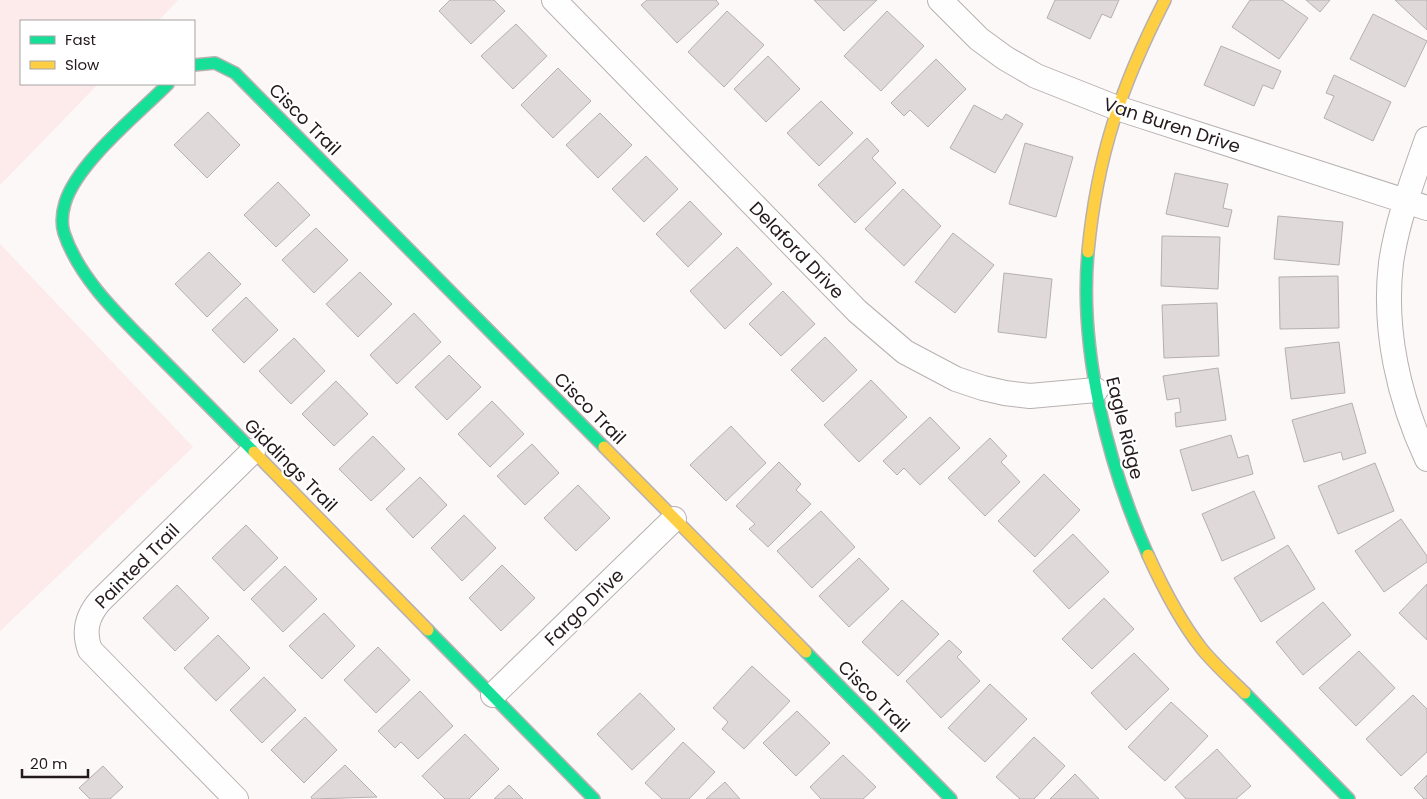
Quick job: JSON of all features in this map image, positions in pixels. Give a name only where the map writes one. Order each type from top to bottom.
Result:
[{"type":"street","name":"Delaford Drive","points":[[554,0],[857,311],[905,352],[956,379],[1005,393],[1030,396],[1096,390]]},
{"type":"street","name":"Van Buren Drive","points":[[940,0],[979,39],[1005,58],[1036,76],[1117,108],[1417,204]]},
{"type":"street","name":"Eagle Ridge","points":[[1165,0],[1117,108],[1104,154],[1094,206],[1088,267],[1088,330],[1096,390],[1121,486],[1142,542],[1184,626],[1203,650],[1349,799]]},
{"type":"street","name":"Cisco Trail","points":[[195,65],[205,62],[222,64],[235,73],[951,799]]},
{"type":"street","name":"Giddings Trail","points":[[167,85],[122,129],[71,189],[64,203],[62,219],[64,233],[101,296],[594,799]]},
{"type":"street","points":[[1427,139],[1417,204],[1391,263],[1390,325],[1402,394],[1427,459]]},
{"type":"street","name":"Painted Trail","points":[[236,799],[90,650],[86,637],[90,613],[100,601],[253,451]]},
{"type":"street","name":"Fargo Drive","points":[[493,695],[674,519]]},
{"type":"shaded area","points":[[0,0],[178,0],[159,20],[20,20],[20,85],[97,85],[0,185]]},
{"type":"shaded area","points":[[0,244],[193,447],[0,631]]},
{"type":"building","points":[[450,0],[494,0],[505,11],[471,44],[439,11]]},
{"type":"building","points":[[647,0],[716,0],[719,4],[677,43],[641,5]]},
{"type":"building","points":[[814,0],[877,0],[844,31]]},
{"type":"building","points":[[1055,0],[1119,0],[1111,18],[1102,14],[1090,39],[1047,18]]},
{"type":"building","points":[[1250,0],[1282,0],[1308,18],[1279,59],[1232,27]]},
{"type":"building","points":[[1306,0],[1330,0],[1320,12]]},
{"type":"building","points":[[1395,0],[1427,0],[1427,30]]},
{"type":"building","points":[[727,11],[764,45],[724,87],[688,52]]},
{"type":"building","points":[[887,11],[924,46],[881,91],[844,56]]},
{"type":"building","points":[[1373,14],[1427,41],[1405,87],[1350,59]]},
{"type":"building","points":[[516,24],[547,56],[513,89],[481,56]]},
{"type":"building","points":[[1221,46],[1281,71],[1273,89],[1263,85],[1254,106],[1204,85]]},
{"type":"building","points":[[768,56],[800,89],[766,122],[734,89]]},
{"type":"building","points":[[936,59],[966,89],[928,127],[910,110],[904,116],[891,103]]},
{"type":"building","points":[[558,68],[591,101],[553,138],[521,105]]},
{"type":"building","points":[[1334,75],[1391,102],[1373,141],[1324,118],[1334,96],[1326,93]]},
{"type":"building","points":[[821,101],[853,133],[819,166],[787,133]]},
{"type":"building","points":[[974,105],[1002,120],[1006,114],[1023,124],[995,173],[950,148]]},
{"type":"building","points":[[208,112],[240,145],[207,178],[174,145]]},
{"type":"building","points":[[600,113],[632,145],[598,178],[566,145]]},
{"type":"building","points":[[867,138],[879,151],[872,158],[896,183],[855,223],[818,185]]},
{"type":"building","points":[[1025,143],[1073,157],[1056,217],[1009,204]]},
{"type":"building","points":[[646,156],[678,189],[644,222],[612,189]]},
{"type":"building","points":[[1175,173],[1228,184],[1223,208],[1232,210],[1228,227],[1166,214]]},
{"type":"building","points":[[278,182],[310,215],[276,247],[244,215]]},
{"type":"building","points":[[903,189],[941,226],[904,266],[865,229]]},
{"type":"building","points":[[690,201],[722,234],[688,267],[656,234]]},
{"type":"building","points":[[1278,216],[1343,222],[1339,265],[1274,259]]},
{"type":"building","points":[[316,228],[348,260],[314,293],[282,260]]},
{"type":"building","points":[[953,233],[994,265],[955,313],[915,282]]},
{"type":"building","points":[[1162,236],[1220,237],[1218,289],[1161,286]]},
{"type":"building","points":[[737,247],[772,284],[725,329],[690,291]]},
{"type":"building","points":[[209,252],[241,284],[207,317],[175,284]]},
{"type":"building","points":[[360,272],[392,304],[358,337],[326,304]]},
{"type":"building","points":[[1004,273],[1052,279],[1046,338],[998,332]]},
{"type":"building","points":[[1338,276],[1339,328],[1280,329],[1279,277]]},
{"type":"building","points":[[783,291],[815,324],[781,356],[749,324]]},
{"type":"building","points":[[246,297],[278,330],[244,363],[212,330]]},
{"type":"building","points":[[1217,303],[1219,356],[1164,358],[1162,305]]},
{"type":"building","points":[[414,313],[441,342],[397,384],[370,355]]},
{"type":"building","points":[[825,337],[857,370],[823,402],[791,370]]},
{"type":"building","points":[[294,338],[325,371],[291,404],[259,371]]},
{"type":"building","points":[[1339,342],[1345,393],[1291,399],[1285,348]]},
{"type":"building","points":[[449,355],[481,387],[447,420],[415,387]]},
{"type":"building","points":[[1218,368],[1226,420],[1176,427],[1175,413],[1181,412],[1179,398],[1167,400],[1163,376]]},
{"type":"building","points":[[871,380],[907,417],[859,462],[824,425]]},
{"type":"building","points":[[336,381],[368,414],[334,446],[302,414]]},
{"type":"building","points":[[492,401],[524,434],[490,467],[458,434]]},
{"type":"building","points":[[1352,403],[1366,453],[1343,460],[1341,452],[1304,462],[1292,420]]},
{"type":"building","points":[[930,417],[960,448],[920,485],[904,468],[897,475],[883,461]]},
{"type":"building","points":[[731,426],[766,463],[726,501],[690,465]]},
{"type":"building","points":[[1231,435],[1238,458],[1248,455],[1253,474],[1192,491],[1180,450]]},
{"type":"building","points":[[373,436],[405,469],[371,501],[339,469]]},
{"type":"building","points":[[990,438],[1007,456],[1001,462],[1020,482],[985,516],[948,478]]},
{"type":"building","points":[[532,444],[559,473],[525,505],[497,476]]},
{"type":"building","points":[[779,462],[801,484],[796,490],[811,504],[768,547],[749,529],[755,524],[736,506]]},
{"type":"building","points":[[1375,463],[1394,511],[1338,534],[1318,486]]},
{"type":"building","points":[[1044,474],[1080,510],[1035,557],[998,521]]},
{"type":"building","points":[[420,477],[447,505],[413,538],[386,509]]},
{"type":"building","points":[[578,485],[610,518],[576,551],[544,518]]},
{"type":"building","points":[[1254,491],[1275,538],[1222,561],[1202,514]]},
{"type":"building","points":[[821,511],[855,547],[812,588],[777,551]]},
{"type":"building","points":[[464,515],[496,548],[462,581],[431,548]]},
{"type":"building","points":[[1401,519],[1427,556],[1427,562],[1384,592],[1355,551]]},
{"type":"building","points":[[246,525],[278,558],[244,591],[212,558]]},
{"type":"building","points":[[1073,534],[1109,572],[1069,609],[1033,571]]},
{"type":"building","points":[[1288,545],[1315,589],[1261,622],[1234,578]]},
{"type":"building","points":[[859,558],[889,589],[849,627],[819,596]]},
{"type":"building","points":[[502,565],[535,598],[501,631],[469,598]]},
{"type":"building","points":[[285,566],[317,599],[283,632],[251,599]]},
{"type":"building","points":[[1427,584],[1427,640],[1399,613]]},
{"type":"building","points":[[177,585],[209,618],[175,651],[143,618]]},
{"type":"building","points":[[1104,598],[1134,629],[1092,669],[1062,639]]},
{"type":"building","points":[[902,600],[939,634],[898,676],[862,642]]},
{"type":"building","points":[[1323,602],[1351,635],[1303,675],[1276,642]]},
{"type":"building","points":[[324,613],[355,646],[322,679],[289,646]]},
{"type":"building","points":[[218,635],[250,668],[216,701],[184,668]]},
{"type":"building","points":[[949,640],[962,652],[957,657],[980,681],[941,718],[906,681]]},
{"type":"building","points":[[378,647],[410,680],[376,713],[344,680]]},
{"type":"building","points":[[1359,651],[1395,688],[1356,726],[1319,688]]},
{"type":"building","points":[[1134,653],[1169,689],[1126,730],[1091,693]]},
{"type":"building","points":[[752,666],[790,701],[744,749],[722,729],[728,722],[713,708]]},
{"type":"building","points":[[264,677],[296,710],[262,743],[230,710]]},
{"type":"building","points":[[990,684],[1027,719],[985,762],[948,728]]},
{"type":"building","points":[[420,691],[453,726],[418,759],[401,742],[395,748],[378,731]]},
{"type":"building","points":[[640,693],[675,729],[632,770],[597,734]]},
{"type":"building","points":[[1413,695],[1427,709],[1427,752],[1401,776],[1366,739]]},
{"type":"building","points":[[1171,702],[1208,736],[1165,781],[1128,747]]},
{"type":"building","points":[[797,711],[830,743],[796,776],[763,743]]},
{"type":"building","points":[[305,717],[337,750],[304,783],[271,750]]},
{"type":"building","points":[[465,734],[499,769],[469,799],[445,799],[422,776]]},
{"type":"building","points":[[1034,737],[1065,766],[1034,799],[1020,799],[996,777]]},
{"type":"building","points":[[683,742],[715,772],[689,799],[662,799],[645,783]]},
{"type":"building","points":[[1217,749],[1251,786],[1236,799],[1186,799],[1175,787]]},
{"type":"building","points":[[843,755],[876,787],[863,799],[821,799],[810,787]]},
{"type":"building","points":[[345,765],[377,797],[312,799],[311,797]]},
{"type":"building","points":[[103,766],[123,787],[110,799],[90,799],[79,788]]},
{"type":"building","points":[[1075,774],[1099,799],[1050,799]]},
{"type":"building","points":[[1427,775],[1427,799],[1424,799],[1414,788]]},
{"type":"building","points":[[725,782],[740,799],[706,799]]},
{"type":"building","points":[[509,785],[523,799],[494,799]]},
{"type":"traffic: fast","points":[[195,65],[215,63],[235,73],[604,447]]},
{"type":"traffic: fast","points":[[167,85],[110,140],[82,172],[65,203],[62,218],[63,229],[71,251],[104,299],[254,452]]},
{"type":"traffic: fast","points":[[1088,252],[1086,290],[1092,368],[1109,446],[1120,484],[1148,555]]},
{"type":"traffic: fast","points":[[428,630],[594,799]]},
{"type":"traffic: fast","points":[[806,652],[951,799]]},
{"type":"traffic: fast","points":[[1245,693],[1349,799]]},
{"type":"traffic: slow","points":[[1088,252],[1098,184],[1113,122],[1136,62],[1165,0]]},
{"type":"traffic: slow","points":[[604,447],[806,652]]},
{"type":"traffic: slow","points":[[254,452],[428,630]]},
{"type":"traffic: slow","points":[[1148,555],[1172,604],[1186,627],[1212,661],[1245,693]]}]
